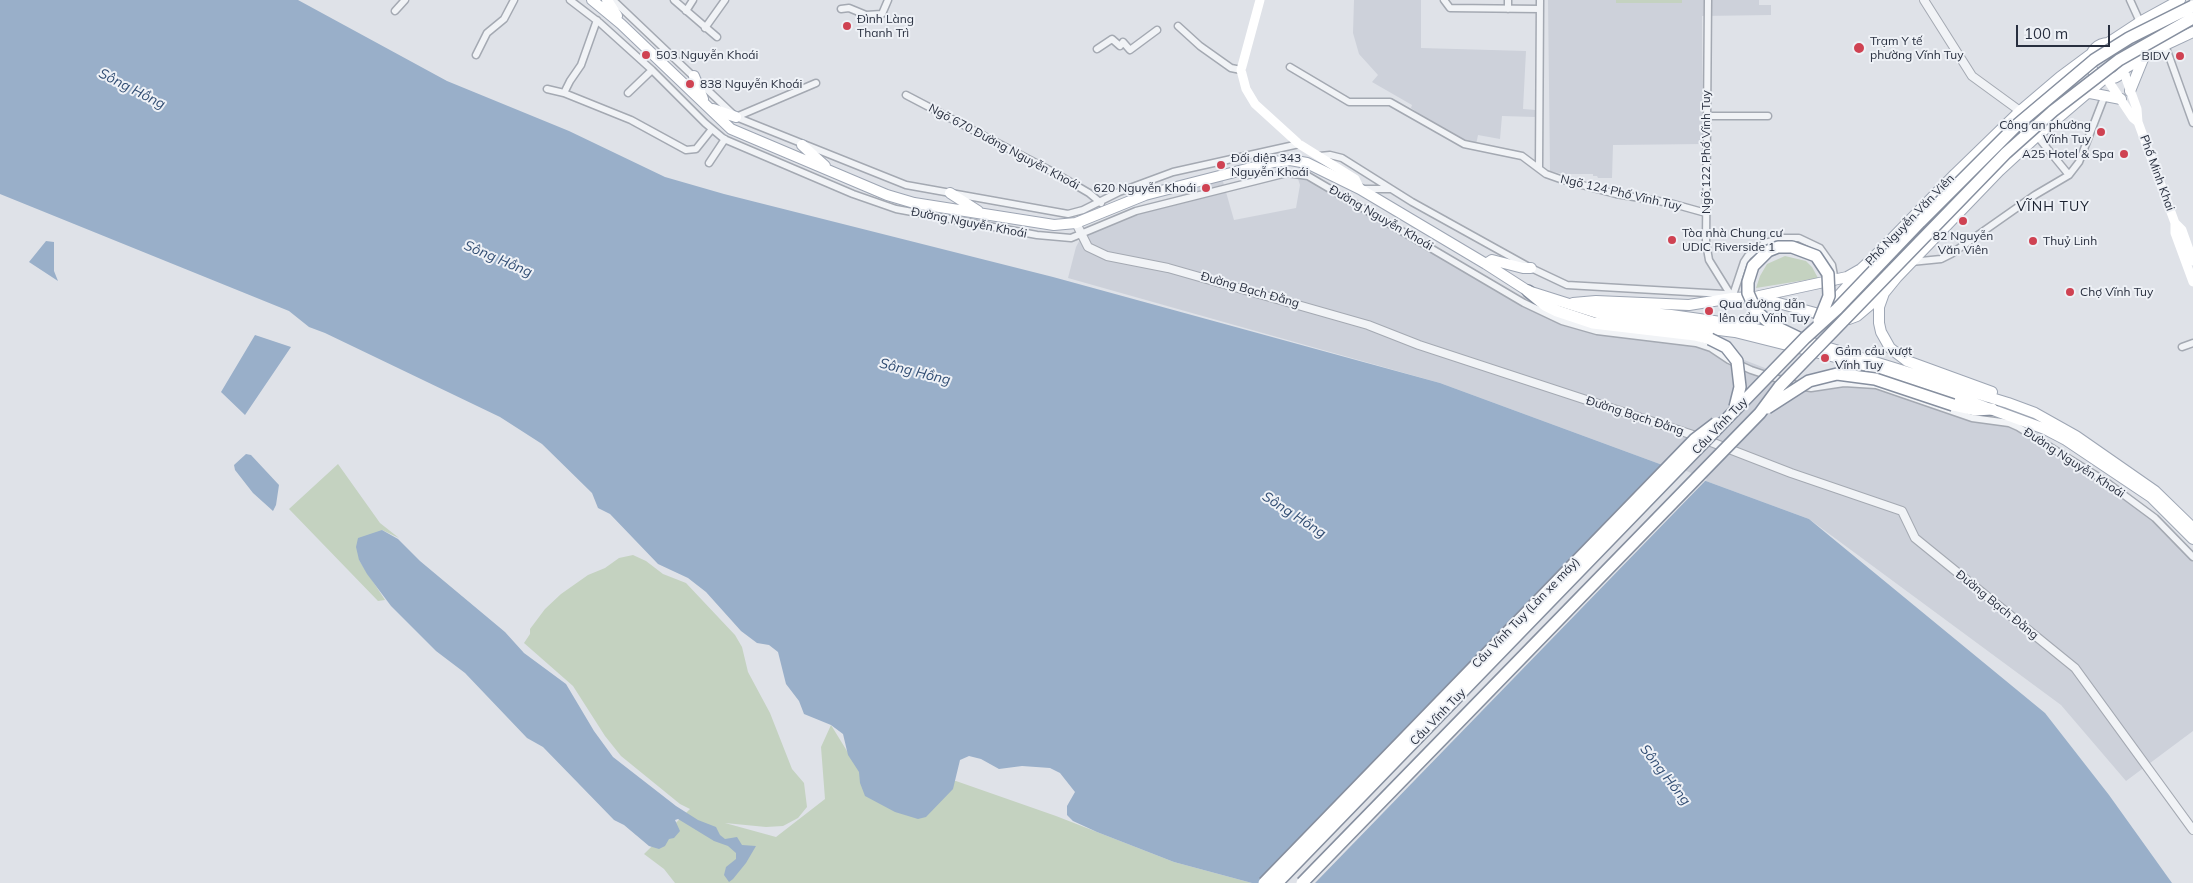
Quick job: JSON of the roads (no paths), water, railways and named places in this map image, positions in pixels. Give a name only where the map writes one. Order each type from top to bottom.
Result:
[{"type":"highway","name":"Cầu Vĩnh Tuy","points":[[1276,883],[1804,339],[1837,309],[1920,222],[2018,124],[2094,60],[2129,38],[2193,6]]},
{"type":"highway","name":"Cầu Vĩnh Tuy","points":[[1302,883],[1760,413],[1780,386],[2006,153],[2053,111],[2119,60],[2193,18]]},
{"type":"highway","points":[[1785,246],[1804,250],[1816,256],[1828,274],[1829,296],[1822,317],[1804,339],[1772,325],[1756,311],[1750,301],[1748,282],[1756,262],[1774,248],[1785,246]]},
{"type":"highway","points":[[1528,291],[1557,311],[1596,323],[1695,335],[1722,345],[1737,362],[1740,373],[1738,398],[1731,416]]},
{"type":"highway","points":[[1312,883],[1748,434],[1760,413],[1809,381],[1838,374],[1875,379],[1975,410],[1992,409]]},
{"type":"highway","name":"Cầu Vĩnh Tuy (Làn xe máy)","points":[[1264,883],[1695,439],[1709,427],[1731,416]]},
{"type":"main road","name":"Đường Nguyễn Khoái","points":[[592,0],[621,24],[731,129],[888,196],[914,203],[1054,226],[1076,223],[1103,206],[1274,162],[1290,160],[1307,162],[1360,189],[1528,291],[1607,316],[1726,331],[1789,345],[1887,372],[2045,429],[2112,469],[2151,497],[2193,539]]},
{"type":"main road","points":[[607,0],[621,24]]},
{"type":"main road","points":[[1260,0],[1241,70],[1246,89],[1255,104],[1299,144],[1355,179],[1360,189]]},
{"type":"main road","points":[[2180,0],[2140,22],[2108,43],[2097,47],[2090,61],[2092,69],[2097,75],[2106,78],[2118,76],[2123,70],[2165,45],[2193,32]]},
{"type":"main road","points":[[2108,43],[2119,46],[2123,50],[2126,61],[2123,70]]},
{"type":"main road","name":"Phố Nguyễn Văn Viên","points":[[1573,305],[1596,301],[1689,305],[1732,298],[1755,297],[1835,281],[1862,269],[2020,111],[2060,77],[2092,54]]},
{"type":"main road","points":[[2130,91],[2144,58]]},
{"type":"main road","name":"Phố Minh Khai","points":[[2123,70],[2137,109],[2138,122],[2176,223],[2182,230],[2193,261]]},
{"type":"main road","points":[[694,76],[707,105],[736,117]]},
{"type":"main road","points":[[1755,297],[1852,319],[1884,293],[1967,204],[2037,136],[2106,78]]},
{"type":"main road","name":"Phố Minh Khai","points":[[2106,78],[2133,118],[2138,122]]},
{"type":"main road","points":[[2090,93],[2121,99]]},
{"type":"main road","points":[[802,145],[830,171]]},
{"type":"main road","points":[[1963,166],[1964,175],[1971,182],[1977,187],[1986,186]]},
{"type":"main road","points":[[1944,185],[1952,186],[1960,192],[1966,199],[1967,204]]},
{"type":"main road","points":[[950,193],[983,213]]},
{"type":"main road","name":"Phố Minh Khai","points":[[2176,223],[2175,233],[2193,282]]},
{"type":"main road","points":[[1486,264],[1492,260],[1523,268],[1531,268]]},
{"type":"main road","points":[[1832,316],[1831,308],[1833,302],[1862,269]]},
{"type":"main road","points":[[1884,293],[1879,306],[1881,332],[1890,348],[1897,355],[1907,361],[2003,396],[2008,403]]},
{"type":"main road","name":"Đường Nguyễn Khoái","points":[[1573,305],[1703,318],[1804,339],[2008,403],[2035,413],[2076,436],[2155,491],[2193,528]]},
{"type":"street","points":[[395,11],[405,0]]},
{"type":"street","points":[[476,55],[487,33],[504,19],[514,0]]},
{"type":"street","name":"Đường Nguyễn Khoái","points":[[570,0],[597,20],[652,70],[712,130],[725,139],[853,194],[896,209],[1037,235],[1071,238],[1136,211],[1181,199],[1287,173],[1308,176],[1524,303],[1562,321],[1597,331],[1696,343],[1711,348],[1729,360],[1751,370],[1799,386],[1811,388],[1844,383],[1876,385],[1954,413],[2018,427],[2105,481],[2155,518],[2193,557]]},
{"type":"street","name":"Đường Nguyễn Khoái","points":[[613,0],[736,117],[888,179],[950,193],[1060,214],[1103,206],[1173,172],[1299,144]]},
{"type":"street","points":[[674,0],[717,38]]},
{"type":"street","points":[[686,11],[694,0]]},
{"type":"street","points":[[705,28],[725,0]]},
{"type":"street","points":[[841,9],[848,8],[866,15],[882,14],[888,0]]},
{"type":"street","points":[[1444,0],[1450,8],[1540,9]]},
{"type":"street","points":[[1508,0],[1508,9]]},
{"type":"street","points":[[1539,168],[1540,0]]},
{"type":"street","name":"Ngõ 122 Phố Vĩnh Tuy","points":[[1708,0],[1706,243],[1708,260],[1732,298]]},
{"type":"street","points":[[1924,0],[1972,76],[2020,111]]},
{"type":"street","points":[[2130,0],[2140,22]]},
{"type":"street","points":[[564,93],[581,65],[597,20]]},
{"type":"street","points":[[1178,26],[1200,46],[1230,68],[1241,70]]},
{"type":"street","points":[[1097,49],[1112,39],[1120,46],[1123,42],[1130,50],[1157,30]]},
{"type":"street","points":[[2165,45],[2193,123]]},
{"type":"street","name":"Ngõ 124 Phố Vĩnh Tuy","points":[[1290,68],[1349,102],[1390,102],[1464,144],[1522,156],[1546,174],[1563,180],[1616,194],[1670,203],[1706,213]]},
{"type":"street","points":[[628,93],[652,70]]},
{"type":"street","points":[[736,117],[816,83]]},
{"type":"street","points":[[547,88],[631,120],[686,150],[696,149],[712,130]]},
{"type":"street","name":"Ngõ 670 Đường Nguyễn Khoái","points":[[906,95],[1053,172],[1103,206]]},
{"type":"street","points":[[1911,262],[1941,259],[1951,254],[2036,195],[2069,175],[2079,162],[2105,95]]},
{"type":"street","points":[[1708,116],[1768,116]]},
{"type":"street","points":[[2037,136],[2069,175]]},
{"type":"street","points":[[708,163],[725,139]]},
{"type":"street","points":[[1320,156],[1330,155],[1342,158],[1412,202],[1531,268],[1567,285],[1724,294],[1732,298],[1744,262],[1748,256],[1765,243],[1783,238],[1799,238],[1820,248],[1832,264],[1835,281]]},
{"type":"street","points":[[1360,189],[1393,189]]},
{"type":"street","name":"Đường Bạch Đằng","points":[[1076,223],[1088,247],[1107,256],[1168,268],[1368,325],[1419,345],[1694,435],[1791,473],[1902,511],[1914,538],[2075,668],[2193,830]]},
{"type":"street","points":[[2182,347],[2193,343]]},
{"type":"water","name":"Sông Hồng","points":[[0,0],[298,0],[447,81],[569,131],[665,177],[724,194],[1053,277],[1440,383],[1809,519],[2045,713],[2109,795],[2172,883],[1252,883],[1174,862],[1073,821],[1067,815],[1067,806],[1075,792],[1060,773],[1050,768],[1022,766],[999,769],[981,759],[969,756],[960,760],[953,789],[926,817],[918,819],[895,812],[865,796],[860,783],[859,772],[848,755],[843,734],[831,725],[804,714],[799,701],[786,684],[778,652],[769,645],[757,643],[741,631],[706,592],[688,578],[658,564],[610,514],[598,508],[592,493],[542,444],[500,417],[309,327],[289,311],[0,194]]},
{"type":"water","points":[[46,241],[54,242],[54,271],[58,281],[29,262]]},
{"type":"water","points":[[255,335],[291,347],[245,415],[221,392]]},
{"type":"water","points":[[246,454],[251,455],[279,485],[276,505],[273,511],[253,493],[235,470],[234,465]]},
{"type":"water","points":[[382,530],[398,539],[420,561],[505,632],[524,653],[566,684],[594,731],[613,757],[676,806],[698,820],[716,827],[720,835],[725,839],[737,837],[742,845],[756,846],[746,863],[733,879],[729,882],[724,875],[726,867],[736,859],[736,853],[728,846],[714,841],[678,819],[675,820],[680,831],[674,838],[669,839],[665,846],[659,849],[649,846],[624,825],[614,820],[543,747],[527,738],[465,673],[436,651],[391,606],[359,560],[356,547],[358,538]]},
{"type":"place","name":"Đình Làng Thanh Trì","points":[[847,26]]},
{"type":"place","name":"Trạm Y tế phường Vĩnh Tuy","points":[[1859,48]]},
{"type":"place","name":"503 Nguyễn Khoái","points":[[646,55]]},
{"type":"place","name":"BIDV","points":[[2180,56]]},
{"type":"place","name":"838 Nguyễn Khoái","points":[[690,84]]},
{"type":"place","name":"Công an phường Vĩnh Tuy","points":[[2101,132]]},
{"type":"place","name":"A25 Hotel & Spa","points":[[2124,154]]},
{"type":"place","name":"Đối diện 343 Nguyễn Khoái","points":[[1221,165]]},
{"type":"place","name":"620 Nguyễn Khoái","points":[[1206,188]]},
{"type":"place","name":"82 Nguyễn Văn Viên","points":[[1963,221]]},
{"type":"place","name":"Tòa nhà Chung cư UDIC Riverside 1","points":[[1672,240]]},
{"type":"place","name":"Thuỷ Linh","points":[[2033,241]]},
{"type":"place","name":"Chợ Vĩnh Tuy","points":[[2070,292]]},
{"type":"place","name":"Qua đường dẫn lên cầu Vĩnh Tuy","points":[[1709,311]]},
{"type":"place","name":"Gầm cầu vượt Vĩnh Tuy","points":[[1825,358]]},
{"type":"district","name":"VĨNH TUY","points":[[2053,207]]}]
